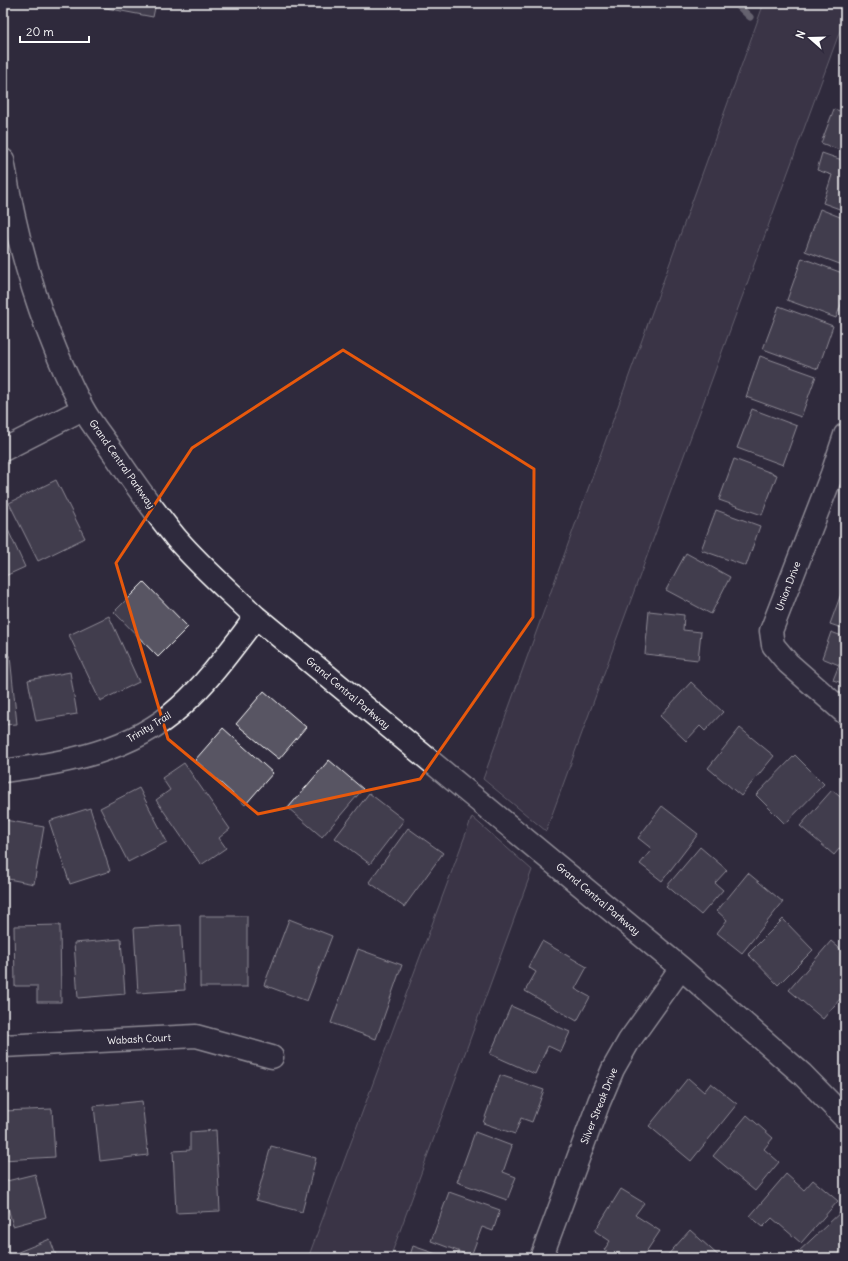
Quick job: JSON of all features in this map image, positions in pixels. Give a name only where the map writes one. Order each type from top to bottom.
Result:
[{"type":"street","name":"Grand Central Parkway","points":[[3,160],[15,225],[28,272],[61,362],[83,409],[146,500],[177,539],[209,573],[256,617],[681,968],[802,1074],[845,1118]]},
{"type":"street","points":[[3,450],[83,409]]},
{"type":"street","name":"Union Drive","points":[[845,435],[832,474],[771,631],[773,645],[788,663],[845,713]]},
{"type":"street","name":"Trinity Trail","points":[[3,771],[54,764],[84,757],[112,747],[158,724],[179,708],[205,682],[256,617]]},
{"type":"street","name":"Silver Streak Drive","points":[[542,1258],[599,1102],[613,1069],[645,1016],[681,968]]},
{"type":"street","name":"Wabash Court","points":[[3,1046],[196,1036],[272,1057]]},
{"type":"highlighted area","points":[[343,350],[534,469],[533,617],[420,779],[258,814],[168,739],[116,563],[192,448]]},
{"type":"shaded area","points":[[764,3],[845,3],[845,17],[546,831],[483,779]]},
{"type":"shaded area","points":[[472,817],[532,870],[390,1258],[308,1258]]},
{"type":"building","points":[[91,3],[156,3],[153,17],[90,5]]},
{"type":"building","points":[[834,109],[845,113],[845,152],[821,143]]},
{"type":"building","points":[[822,153],[845,161],[845,211],[823,203],[832,175],[817,170]]},
{"type":"building","points":[[820,209],[845,219],[845,266],[805,251]]},
{"type":"building","points":[[802,258],[845,274],[845,294],[836,318],[787,300]]},
{"type":"building","points":[[779,306],[833,326],[818,369],[763,349]]},
{"type":"building","points":[[760,356],[816,376],[801,417],[746,397]]},
{"type":"building","points":[[752,409],[797,426],[783,465],[737,448]]},
{"type":"building","points":[[734,459],[777,475],[762,515],[719,500]]},
{"type":"building","points":[[56,480],[85,538],[38,561],[9,503]]},
{"type":"building","points":[[716,510],[760,526],[746,566],[701,550]]},
{"type":"building","points":[[3,519],[25,567],[3,577]]},
{"type":"building","points":[[686,553],[730,577],[711,614],[666,590]]},
{"type":"building","points":[[144,582],[188,627],[158,657],[114,612]]},
{"type":"building","points":[[845,583],[845,629],[830,624]]},
{"type":"building","points":[[649,611],[684,615],[683,630],[701,632],[698,660],[645,654]]},
{"type":"building","points":[[109,616],[139,682],[100,701],[69,635]]},
{"type":"building","points":[[831,632],[845,637],[845,684],[833,680],[839,665],[822,658]]},
{"type":"building","points":[[10,656],[17,724],[3,725],[3,657]]},
{"type":"building","points":[[70,672],[77,714],[36,721],[28,680]]},
{"type":"building","points":[[691,682],[723,712],[705,731],[700,726],[686,741],[660,716]]},
{"type":"building","points":[[264,691],[306,727],[279,759],[236,724]]},
{"type":"building","points":[[223,728],[273,773],[245,805],[195,760]]},
{"type":"building","points":[[740,728],[774,756],[741,796],[708,768]]},
{"type":"building","points":[[795,755],[824,784],[785,824],[756,795]]},
{"type":"building","points":[[329,760],[363,789],[322,837],[288,808]]},
{"type":"building","points":[[184,763],[230,829],[219,838],[226,848],[201,865],[156,800],[170,790],[162,778]]},
{"type":"building","points":[[139,788],[167,842],[128,862],[100,808]]},
{"type":"building","points":[[832,790],[845,801],[845,842],[834,855],[800,826]]},
{"type":"building","points":[[369,793],[404,820],[370,864],[335,838]]},
{"type":"building","points":[[662,806],[698,834],[662,881],[640,864],[652,849],[638,838]]},
{"type":"building","points":[[90,808],[110,871],[70,884],[49,821]]},
{"type":"building","points":[[5,820],[44,827],[34,884],[3,878],[3,831]]},
{"type":"building","points":[[408,828],[443,853],[404,907],[369,882]]},
{"type":"building","points":[[700,847],[727,870],[715,883],[723,890],[701,915],[667,886]]},
{"type":"building","points":[[748,873],[783,902],[742,953],[717,933],[727,920],[717,911]]},
{"type":"building","points":[[200,916],[247,916],[247,987],[200,987]]},
{"type":"building","points":[[289,919],[332,936],[307,1001],[264,985]]},
{"type":"building","points":[[783,919],[813,950],[778,985],[748,954]]},
{"type":"building","points":[[60,925],[61,1002],[37,1002],[37,986],[15,986],[14,926]]},
{"type":"building","points":[[181,925],[185,990],[138,993],[134,928]]},
{"type":"building","points":[[121,939],[125,994],[78,998],[74,943]]},
{"type":"building","points":[[542,941],[587,967],[575,989],[590,997],[577,1021],[525,991],[536,972],[528,967]]},
{"type":"building","points":[[831,941],[845,953],[845,993],[823,1019],[789,990]]},
{"type":"building","points":[[358,949],[402,965],[376,1039],[331,1023]]},
{"type":"building","points":[[511,1006],[570,1032],[561,1052],[548,1046],[535,1074],[490,1054]]},
{"type":"building","points":[[500,1075],[544,1090],[532,1122],[521,1118],[515,1134],[483,1123]]},
{"type":"building","points":[[688,1078],[704,1092],[711,1083],[737,1104],[691,1161],[649,1126]]},
{"type":"building","points":[[142,1101],[148,1155],[100,1161],[94,1106]]},
{"type":"building","points":[[52,1109],[55,1157],[3,1160],[3,1111]]},
{"type":"building","points":[[747,1115],[773,1138],[764,1149],[779,1162],[755,1191],[713,1156]]},
{"type":"building","points":[[216,1130],[220,1211],[176,1213],[173,1151],[190,1150],[190,1132]]},
{"type":"building","points":[[475,1132],[512,1146],[503,1172],[516,1177],[507,1200],[457,1182]]},
{"type":"building","points":[[271,1146],[316,1158],[302,1212],[256,1200]]},
{"type":"building","points":[[35,1174],[46,1217],[13,1226],[8,1208],[3,1209],[3,1182]]},
{"type":"building","points":[[786,1174],[804,1190],[813,1180],[838,1201],[801,1243],[772,1218],[763,1227],[750,1216]]},
{"type":"building","points":[[621,1189],[644,1203],[635,1215],[660,1231],[642,1258],[616,1258],[604,1250],[610,1241],[595,1231]]},
{"type":"building","points":[[449,1192],[500,1210],[493,1231],[482,1227],[471,1256],[431,1241]]},
{"type":"building","points":[[843,1210],[845,1213],[845,1258],[802,1258],[797,1253]]},
{"type":"building","points":[[690,1230],[721,1258],[665,1258]]},
{"type":"building","points":[[50,1239],[57,1258],[12,1258],[11,1255]]},
{"type":"building","points":[[413,1246],[448,1258],[409,1258]]},
{"type":"waterway","points":[[735,3],[750,17]]}]
